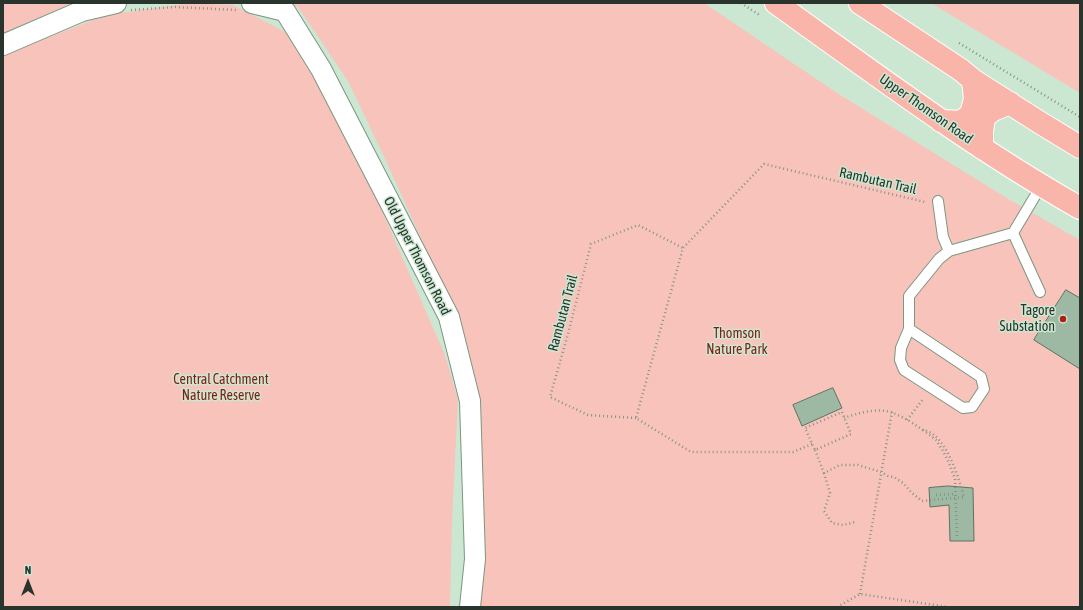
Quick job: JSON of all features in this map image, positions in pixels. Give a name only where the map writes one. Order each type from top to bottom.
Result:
[{"type":"main road","name":"Upper Thomson Road","points":[[776,3],[941,121],[1041,186],[1080,208]]},
{"type":"main road","points":[[860,3],[961,70],[973,80],[1080,147]]},
{"type":"main road","points":[[941,121],[961,122],[971,114],[975,99],[973,80]]},
{"type":"main road","points":[[982,148],[984,117],[993,110],[1010,103]]},
{"type":"street","name":"Old Upper Thomson Road","points":[[245,6],[285,11],[321,68],[449,317],[470,401],[475,559],[470,607]]},
{"type":"street","points":[[3,45],[82,11],[120,7]]},
{"type":"lane","points":[[909,329],[981,377],[984,389],[972,406],[963,408],[904,370],[900,360],[901,348],[909,329],[909,296],[939,259],[949,251],[1013,234],[1041,186]]},
{"type":"lane","points":[[938,201],[943,237],[949,251]]},
{"type":"lane","points":[[1013,234],[1040,292]]},
{"type":"path","points":[[120,7],[245,6]]},
{"type":"path","points":[[955,41],[1080,117]]},
{"type":"path","name":"Rambutan Trail","points":[[636,418],[683,248],[764,164],[924,202],[938,201]]},
{"type":"path","name":"Rambutan Trail","points":[[683,248],[638,225],[591,244],[550,397],[588,415],[636,418],[691,452],[793,452],[812,444]]},
{"type":"path","points":[[907,420],[932,388]]},
{"type":"path","points":[[844,418],[860,412],[877,410],[892,412],[923,430],[936,440],[949,463],[955,479],[957,538]]},
{"type":"path","points":[[815,450],[851,434],[842,412],[805,428],[824,473],[830,494],[824,511],[832,523],[843,526],[855,522]]},
{"type":"path","points":[[860,594],[892,412]]},
{"type":"path","points":[[824,473],[840,465],[858,465],[894,477],[903,482],[912,494],[922,500],[964,497],[959,478],[945,449],[938,438],[928,431],[923,430]]},
{"type":"path","points":[[936,496],[956,494]]},
{"type":"path","points":[[837,607],[860,594],[948,607]]},
{"type":"green space","points":[[3,3],[73,3],[3,33]]},
{"type":"green space","name":"Central Catchment Nature Reserve","points":[[191,3],[233,5],[297,38],[323,76],[445,355],[458,400],[452,521],[450,607],[3,607],[3,55],[106,15]]},
{"type":"green space","name":"Thomson Nature Park","points":[[282,3],[704,3],[837,93],[1010,200],[1080,240],[1080,607],[480,607],[485,558],[478,397],[453,310],[388,165],[348,81],[298,7]]},
{"type":"green space","points":[[931,3],[1080,3],[1080,93]]},
{"type":"building","name":"Tagore Substation","points":[[1066,290],[1080,298],[1080,369],[1034,340]]},
{"type":"building","points":[[833,388],[842,408],[802,426],[793,405]]},
{"type":"building","points":[[948,486],[973,488],[974,541],[950,541],[949,505],[930,507],[929,488]]},
{"type":"place","name":"Tagore Substation","points":[[1063,319]]}]
